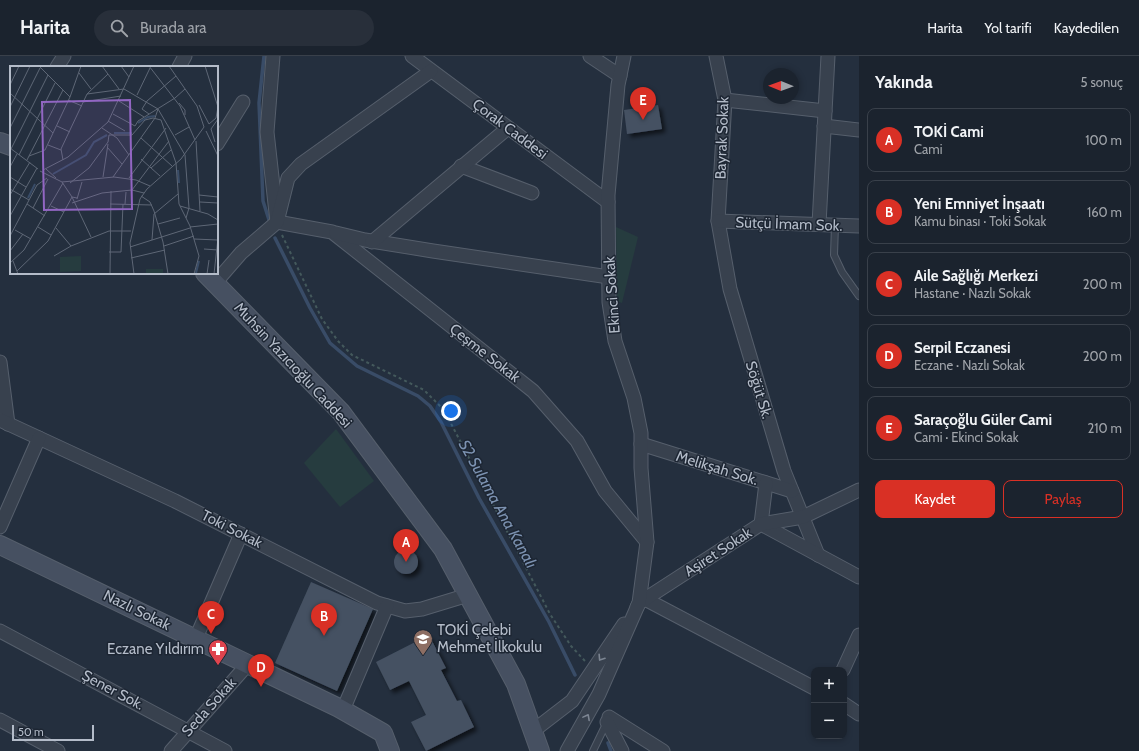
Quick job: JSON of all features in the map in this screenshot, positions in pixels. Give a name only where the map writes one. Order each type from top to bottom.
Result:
[{"type":"main road","name":"Muhsin Yazıcıoğlu Caddesi","points":[[210,278],[341,412],[443,549],[516,684],[540,751]]},
{"type":"main road","name":"Nazlı Sokak","points":[[0,545],[343,710],[383,733],[390,751]]},
{"type":"street","points":[[58,66],[64,56]]},
{"type":"street","points":[[180,66],[185,56]]},
{"type":"street","points":[[273,56],[267,132],[277,222]]},
{"type":"street","name":"Çorak Caddesi","points":[[412,56],[608,202]]},
{"type":"street","points":[[590,56],[620,76]]},
{"type":"street","name":"Ekinci Sokak","points":[[624,56],[620,76],[608,202],[609,302],[615,341],[634,398],[641,433],[647,542],[642,601]]},
{"type":"street","name":"Bayrak Sokak","points":[[716,56],[725,100],[718,221]]},
{"type":"street","points":[[819,224],[828,56]]},
{"type":"street","points":[[218,272],[277,222],[288,178],[300,164],[431,71]]},
{"type":"street","points":[[725,100],[825,111]]},
{"type":"street","points":[[218,142],[243,102]]},
{"type":"street","points":[[824,126],[859,130]]},
{"type":"street","points":[[372,242],[508,128]]},
{"type":"street","points":[[461,166],[532,193]]},
{"type":"street","name":"Sütçü İmam Sok.","points":[[718,221],[859,226]]},
{"type":"street","name":"Söğüt Sk.","points":[[718,221],[730,289],[761,398],[792,492],[818,555]]},
{"type":"street","name":"Çeşme Sokak","points":[[277,222],[332,232],[533,391],[577,441],[605,491],[647,542]]},
{"type":"street","points":[[332,232],[372,242],[609,277]]},
{"type":"street","points":[[0,362],[4,422]]},
{"type":"street","name":"Toki Sokak","points":[[4,422],[175,500],[377,603],[405,611],[422,609],[468,595]]},
{"type":"street","points":[[0,527],[39,438]]},
{"type":"street","name":"Melikşah Sok.","points":[[641,444],[792,492]]},
{"type":"street","points":[[766,483],[761,524],[859,577]]},
{"type":"street","name":"Aşiret Sokak","points":[[533,732],[572,701],[642,601],[761,524],[803,517],[859,490]]},
{"type":"street","points":[[196,638],[241,534]]},
{"type":"street","points":[[567,751],[599,694],[642,601],[811,686]]},
{"type":"street","points":[[343,710],[387,606]]},
{"type":"street","name":"Şener Sok.","points":[[0,631],[189,730],[225,751]]},
{"type":"street","points":[[844,667],[859,635]]},
{"type":"street","name":"Seda Sokak","points":[[171,751],[248,664]]},
{"type":"street","points":[[847,706],[859,714]]},
{"type":"street","points":[[608,719],[622,751]]},
{"type":"street","points":[[608,719],[663,751]]},
{"type":"street","points":[[0,720],[58,751]]},
{"type":"lane","points":[[835,225],[834,255],[842,272],[859,296]]},
{"type":"lane","points":[[593,751],[608,719]]},
{"type":"path","points":[[277,222],[322,319],[338,341],[352,354],[424,390],[444,410],[550,614],[571,646],[593,670]]},
{"type":"green space","points":[[616,227],[638,237],[622,303],[617,301]]},
{"type":"green space","points":[[336,429],[374,481],[340,507],[304,463]]},
{"type":"building","points":[[658,105],[662,129],[627,134],[624,110]]},
{"type":"building","points":[[406,550],[415,553],[418,562],[415,571],[406,574],[397,571],[394,562],[397,553]]},
{"type":"building","points":[[311,582],[373,609],[337,691],[275,663]]},
{"type":"building","points":[[429,635],[446,668],[441,670],[457,701],[461,700],[474,727],[426,751],[411,722],[426,715],[409,681],[390,690],[376,662]]},
{"type":"waterway","name":"S2 Sulama Ana Kanalı","points":[[264,56],[259,103],[263,201],[270,223]]},
{"type":"waterway","name":"S2 Sulama Ana Kanalı","points":[[275,238],[310,308],[330,343],[357,366],[418,396],[430,406],[441,422],[479,498],[549,622],[575,675]]},
{"type":"waterway","name":"S2 Sulama Ana Kanalı","points":[[608,743],[611,751]]},
{"type":"place","name":"Saraçoğlu Güler Cami","points":[[643,120]]},
{"type":"place","name":"TOKİ Cami","points":[[406,562]]},
{"type":"place","name":"Aile Sağlığı Merkezi","points":[[211,634]]},
{"type":"place","name":"Yeni Emniyet İnşaatı","points":[[324,636]]},
{"type":"place","name":"TOKİ Çelebi Mehmet İlkokulu","points":[[423,656]]},
{"type":"place","name":"Eczane Yıldırım","points":[[218,666]]},
{"type":"place","name":"Serpil Eczanesi","points":[[261,687]]}]
